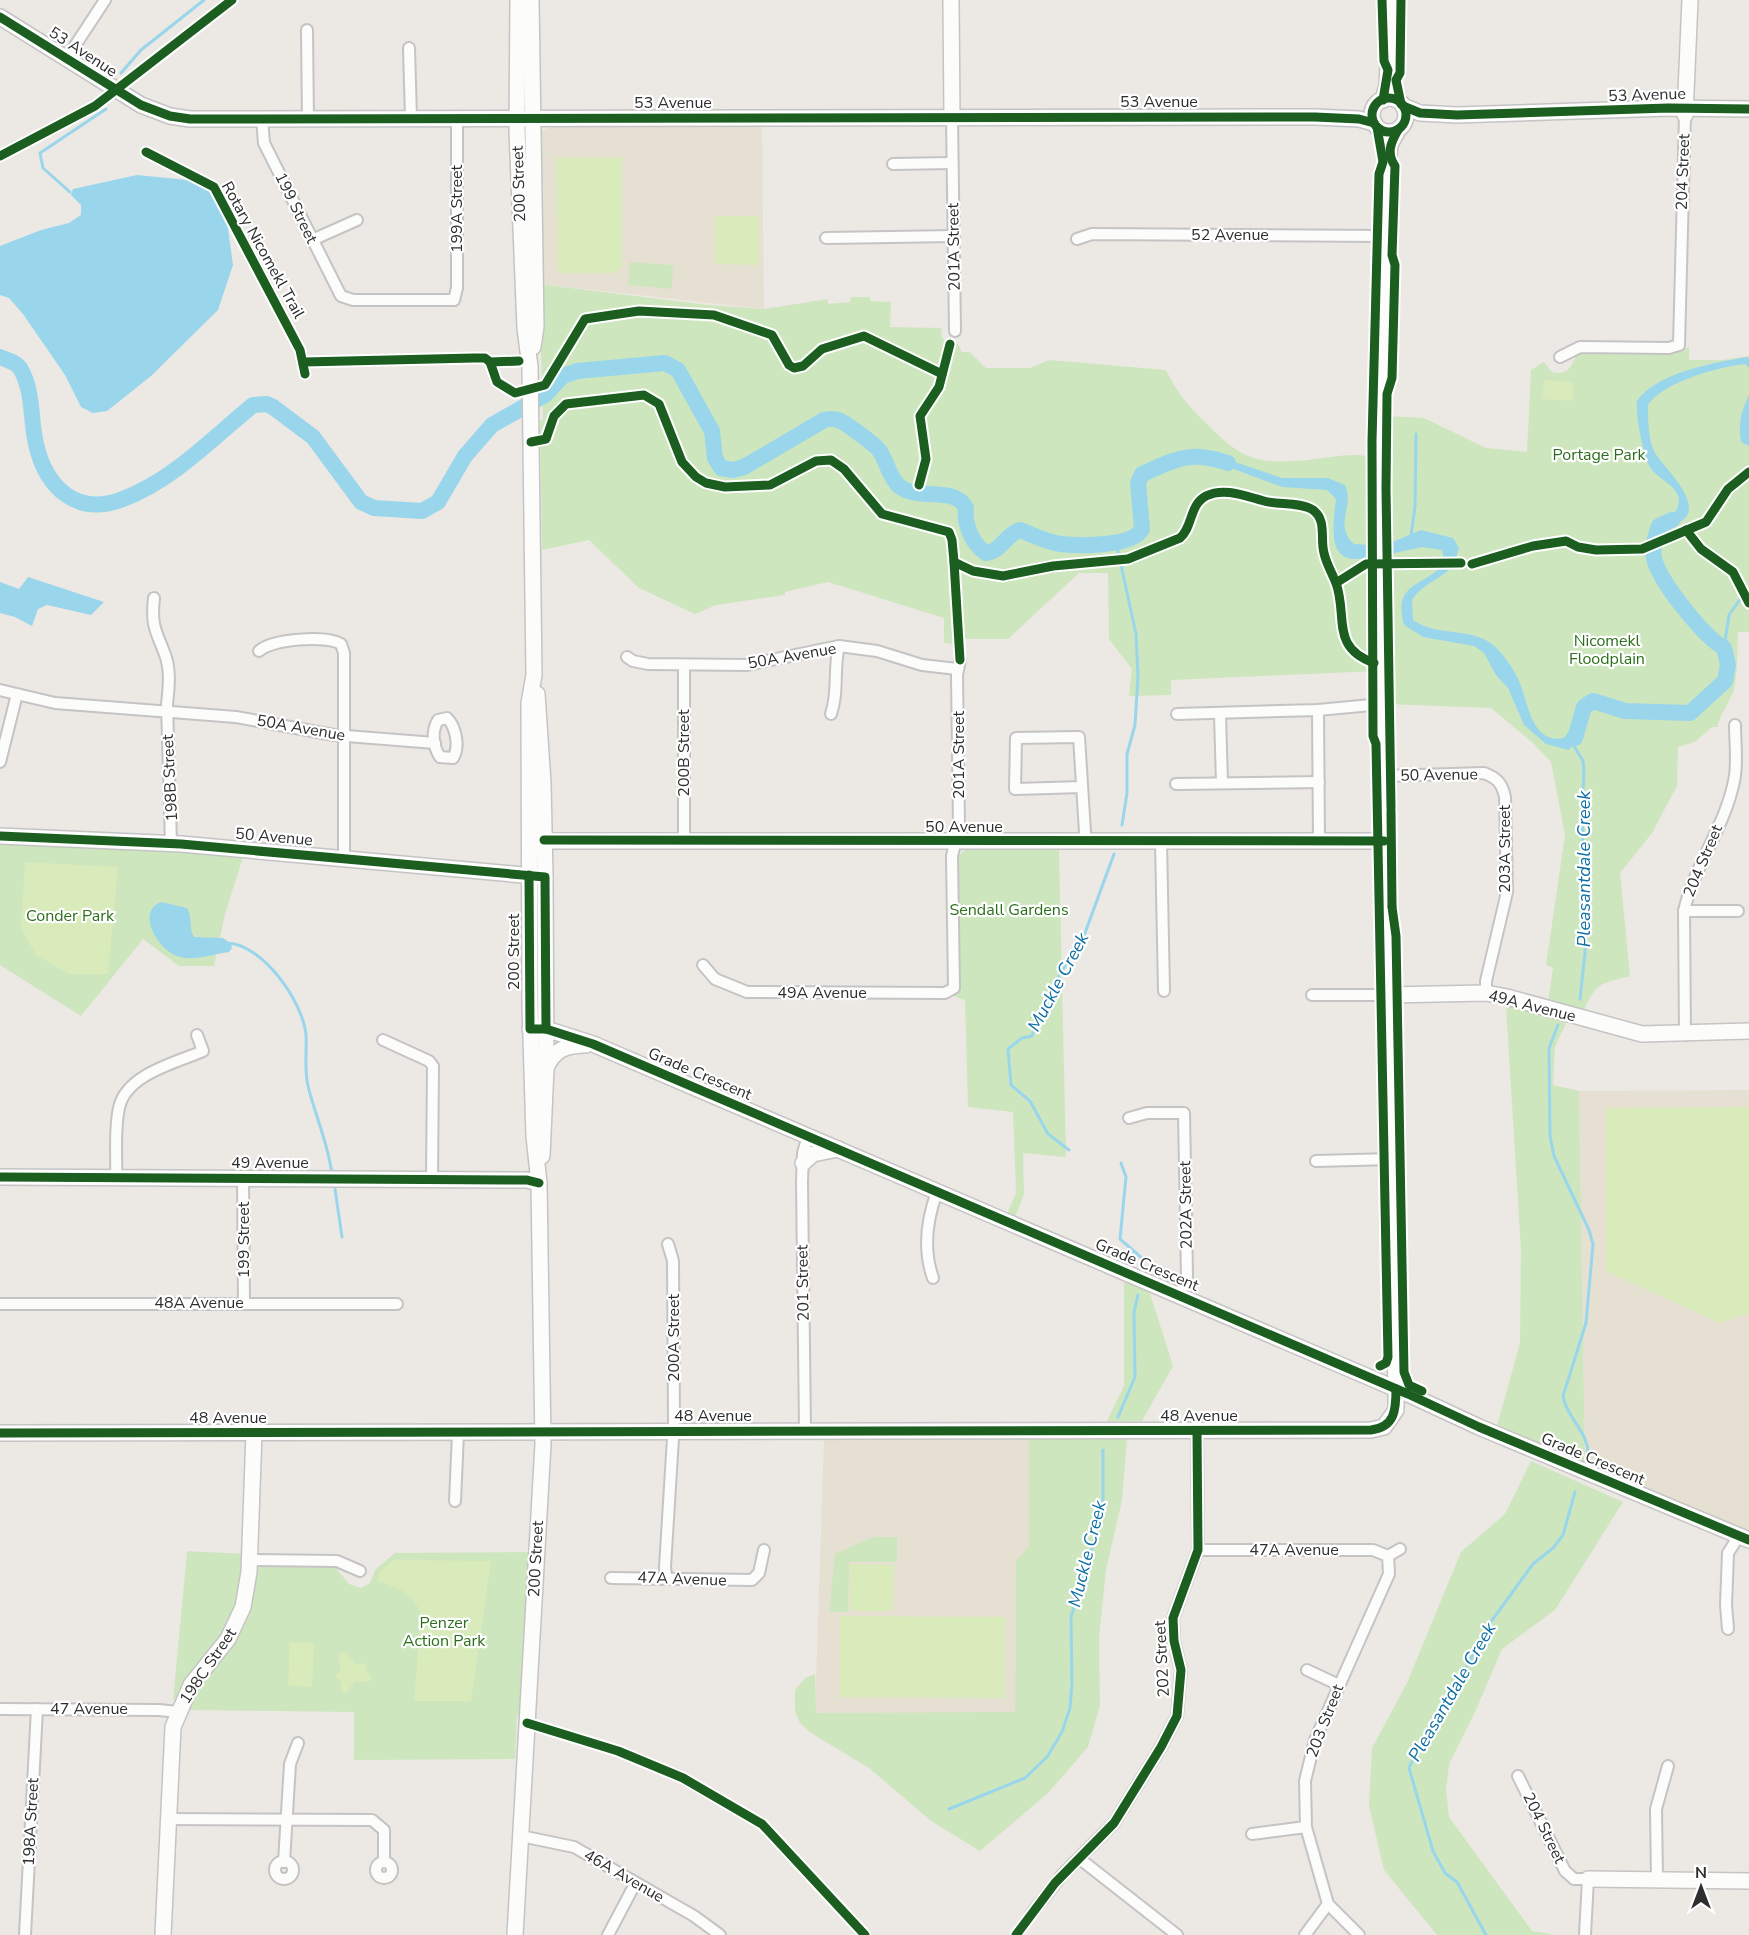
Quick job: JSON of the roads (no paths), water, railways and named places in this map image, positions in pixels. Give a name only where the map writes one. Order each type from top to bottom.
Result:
[{"type":"street","points":[[67,58],[105,0]]},
{"type":"street","name":"200 Street","points":[[518,0],[536,327],[531,374],[534,675],[539,703],[544,840],[537,876]]},
{"type":"street","name":"200 Street","points":[[525,117],[531,0]]},
{"type":"street","name":"201A Street","points":[[951,0],[954,331]]},
{"type":"street","points":[[1386,185],[1373,112],[1381,101],[1390,45],[1391,0]]},
{"type":"street","name":"204 Street","points":[[1560,357],[1580,346],[1669,348],[1679,345],[1680,113],[1690,0]]},
{"type":"street","name":"53 Avenue","points":[[0,17],[124,96],[159,113],[190,119],[1315,117],[1359,119],[1376,125]]},
{"type":"street","points":[[308,30],[308,120]]},
{"type":"street","points":[[1390,45],[1406,116],[1390,146],[1386,185],[1379,575],[1396,1389]]},
{"type":"street","points":[[409,48],[411,118]]},
{"type":"street","points":[[1381,101],[1394,99],[1402,105]]},
{"type":"street","name":"53 Avenue","points":[[1315,117],[1359,110],[1381,101]]},
{"type":"street","name":"53 Avenue","points":[[1402,105],[1420,113],[1457,115],[1618,111],[1749,115]]},
{"type":"street","name":"53 Avenue","points":[[1680,113],[1749,109]]},
{"type":"street","name":"53 Avenue","points":[[1399,129],[1457,115]]},
{"type":"street","name":"199A Street","points":[[338,293],[353,300],[454,300],[457,288],[457,117]]},
{"type":"street","name":"199 Street","points":[[262,119],[264,143],[338,293]]},
{"type":"street","points":[[1376,125],[1387,132],[1399,129]]},
{"type":"street","points":[[893,164],[952,163]]},
{"type":"street","points":[[312,240],[357,220]]},
{"type":"street","name":"52 Avenue","points":[[1077,239],[1092,234],[1385,236]]},
{"type":"street","points":[[826,238],[954,236]]},
{"type":"street","points":[[154,598],[151,620],[165,653],[170,684],[167,712]]},
{"type":"street","points":[[259,651],[271,642],[280,641],[330,640],[341,644],[344,653],[344,859]]},
{"type":"street","points":[[831,714],[836,699],[836,658],[839,646]]},
{"type":"street","name":"50A Avenue","points":[[627,657],[640,664],[747,665],[839,646],[877,651],[922,665],[959,664]]},
{"type":"street","name":"201A Street","points":[[951,992],[955,982],[952,856],[959,827],[959,664]]},
{"type":"street","name":"200B Street","points":[[684,665],[684,842]]},
{"type":"street","name":"200 Street","points":[[515,1935],[542,1432],[538,1183],[534,1136],[538,1029],[537,876],[529,766],[529,704],[534,675]]},
{"type":"street","name":"50A Avenue","points":[[0,690],[55,703],[245,718],[344,736],[435,744]]},
{"type":"street","points":[[0,762],[17,694]]},
{"type":"street","points":[[1178,714],[1220,715],[1382,704]]},
{"type":"street","points":[[1318,710],[1319,841]]},
{"type":"street","name":"198B Street","points":[[167,712],[171,844]]},
{"type":"street","points":[[1220,715],[1222,783]]},
{"type":"street","name":"204 Street","points":[[1685,1035],[1684,911],[1688,891],[1729,801],[1735,779],[1735,725]]},
{"type":"street","points":[[1082,787],[1015,789],[1016,738],[1079,737],[1082,787],[1085,842]]},
{"type":"street","points":[[529,766],[535,784],[538,833],[544,840]]},
{"type":"street","name":"50 Avenue","points":[[1384,776],[1484,773],[1495,777]]},
{"type":"street","name":"203A Street","points":[[1486,993],[1486,981],[1506,892],[1505,797],[1502,785],[1495,777]]},
{"type":"street","points":[[1176,783],[1319,782]]},
{"type":"street","name":"50 Avenue","points":[[0,836],[171,844],[537,876]]},
{"type":"street","name":"50 Avenue","points":[[544,840],[684,842],[1384,841]]},
{"type":"street","points":[[1161,841],[1164,991]]},
{"type":"street","points":[[1684,911],[1738,911]]},
{"type":"street","name":"49A Avenue","points":[[703,965],[715,979],[747,992],[951,992]]},
{"type":"street","name":"49A Avenue","points":[[1312,995],[1486,993],[1634,1033],[1685,1035],[1749,1031]]},
{"type":"street","name":"200 Street","points":[[538,1029],[546,1068],[545,1135],[538,1183]]},
{"type":"street","name":"Grade Crescent","points":[[538,1029],[593,1044],[1180,1295],[1536,1451],[1744,1538]]},
{"type":"street","points":[[117,1177],[117,1119],[124,1094],[143,1078],[203,1051],[197,1035]]},
{"type":"street","points":[[383,1040],[429,1061],[433,1066],[432,1179]]},
{"type":"street","points":[[546,1068],[550,1058],[558,1050],[572,1045],[593,1044]]},
{"type":"street","name":"202A Street","points":[[1129,1118],[1147,1113],[1184,1113],[1187,1276],[1180,1295]]},
{"type":"street","name":"201 Street","points":[[805,1430],[802,1163],[808,1136]]},
{"type":"street","points":[[802,1163],[813,1154],[838,1149]]},
{"type":"street","points":[[1316,1161],[1392,1159]]},
{"type":"street","name":"49 Avenue","points":[[0,1177],[527,1180],[538,1183]]},
{"type":"street","name":"199 Street","points":[[243,1177],[244,1303]]},
{"type":"street","points":[[933,1278],[928,1261],[928,1219],[938,1192]]},
{"type":"street","name":"200A Street","points":[[666,1577],[673,1431],[673,1261],[668,1244]]},
{"type":"street","name":"48A Avenue","points":[[0,1304],[397,1304]]},
{"type":"street","name":"48 Avenue","points":[[0,1433],[805,1430],[962,1433],[1378,1429],[1384,1427],[1396,1410],[1396,1389]]},
{"type":"street","name":"202 Street","points":[[1032,1913],[1055,1883],[1113,1823],[1161,1748],[1177,1716],[1181,1670],[1174,1641],[1173,1618],[1198,1550],[1197,1431]]},
{"type":"street","name":"198C Street","points":[[163,1935],[171,1744],[178,1712],[191,1685],[222,1647],[234,1627],[246,1592],[250,1560],[254,1433]]},
{"type":"street","points":[[455,1501],[458,1433]]},
{"type":"street","points":[[1728,1629],[1726,1605],[1728,1553],[1744,1538]]},
{"type":"street","name":"47A Avenue","points":[[611,1578],[666,1577],[674,1581],[752,1580],[759,1573],[764,1550]]},
{"type":"street","name":"47A Avenue","points":[[1198,1550],[1373,1550],[1388,1556]]},
{"type":"street","points":[[1388,1556],[1400,1550]]},
{"type":"street","name":"203 Street","points":[[1328,1904],[1306,1827],[1305,1787],[1308,1763],[1315,1740],[1389,1574],[1388,1556]]},
{"type":"street","points":[[250,1560],[337,1561],[360,1571]]},
{"type":"street","points":[[1307,1670],[1339,1685]]},
{"type":"street","name":"47 Avenue","points":[[0,1709],[178,1712]]},
{"type":"street","name":"198A Street","points":[[25,1935],[37,1709]]},
{"type":"street","points":[[284,1862],[290,1764],[298,1743]]},
{"type":"street","points":[[1657,1879],[1656,1809],[1668,1766]]},
{"type":"street","name":"204 Street","points":[[1518,1776],[1565,1871],[1575,1879],[1588,1879]]},
{"type":"street","points":[[168,1819],[368,1819],[381,1825],[386,1836],[384,1862]]},
{"type":"street","points":[[1252,1834],[1306,1827]]},
{"type":"street","name":"46A Avenue","points":[[521,1836],[574,1847],[694,1916],[720,1935]]},
{"type":"street","points":[[1080,1859],[1177,1935]]},
{"type":"street","points":[[1586,1935],[1588,1879],[1749,1881]]},
{"type":"street","points":[[608,1935],[635,1884]]},
{"type":"street","points":[[1305,1935],[1328,1904],[1359,1935]]},
{"type":"water","points":[[137,175],[187,180],[214,194],[227,221],[233,265],[218,310],[151,376],[107,411],[93,413],[81,407],[65,375],[23,314],[9,298],[0,295],[0,246],[41,230],[69,223],[81,215],[81,205],[71,195],[73,189]]},
{"type":"water","points":[[1749,358],[1749,368],[1745,364],[1738,365],[1689,378],[1664,390],[1648,405],[1652,446],[1682,488],[1689,509],[1686,517],[1676,524],[1662,526],[1658,533],[1650,533],[1657,521],[1676,511],[1679,503],[1675,491],[1654,472],[1647,461],[1638,424],[1637,401],[1646,391],[1672,376],[1687,370]]},
{"type":"water","points":[[1749,395],[1749,446],[1741,442],[1740,423]]},
{"type":"water","points":[[1205,452],[1282,478],[1328,478],[1345,485],[1348,500],[1345,530],[1354,544],[1369,545],[1369,557],[1355,559],[1345,557],[1338,551],[1334,532],[1336,499],[1327,490],[1282,487],[1207,459]]},
{"type":"water","points":[[1421,530],[1453,538],[1459,548],[1455,561],[1444,561],[1442,550],[1422,547],[1390,554],[1390,543]]},
{"type":"water","points":[[1442,566],[1453,566],[1421,590],[1412,600],[1413,620],[1424,626],[1482,638],[1493,644],[1515,674],[1534,722],[1545,736],[1554,739],[1564,738],[1579,717],[1585,720],[1576,742],[1569,750],[1546,744],[1524,725],[1508,688],[1496,675],[1484,653],[1474,646],[1423,637],[1404,625],[1402,601],[1405,594]]},
{"type":"water","points":[[28,577],[104,602],[91,615],[47,605],[38,609],[32,626],[15,617],[0,613],[0,582],[19,589]]},
{"type":"water","points":[[161,902],[187,908],[194,937],[223,938],[231,944],[232,948],[229,952],[196,958],[183,958],[170,952],[157,939],[150,922],[153,907]]},
{"type":"waterway","points":[[121,73],[141,50],[204,0]]},
{"type":"waterway","points":[[70,192],[43,168],[40,153],[106,109]]},
{"type":"waterway","points":[[0,357],[20,368],[28,386],[34,435],[47,474],[66,495],[91,504],[106,504],[123,499],[159,481],[176,470],[253,405],[267,404],[313,437],[361,502],[374,508],[422,511],[438,502],[465,456],[492,425],[545,395],[563,376],[577,371],[665,363],[678,370],[712,431],[715,458],[721,468],[733,470],[744,467],[824,420],[836,419],[853,429],[879,450],[899,486],[907,491],[945,495],[961,501],[966,508],[966,521],[970,533],[986,553],[996,549],[1020,530],[1061,544],[1105,544],[1128,539],[1137,535],[1142,529],[1138,483],[1142,474],[1184,458],[1203,457],[1228,463]]},
{"type":"waterway","points":[[1411,536],[1415,507],[1416,434]]},
{"type":"waterway","points":[[1575,738],[1584,707],[1593,701],[1625,711],[1690,713],[1725,681],[1728,665],[1724,648],[1705,633],[1685,609],[1666,583],[1655,562],[1653,548],[1659,526],[1672,520]]},
{"type":"waterway","name":"Muckle Creek","points":[[1116,542],[1136,634],[1138,676],[1135,725],[1127,754],[1127,793],[1122,825]]},
{"type":"waterway","points":[[1724,648],[1729,615],[1741,598]]},
{"type":"waterway","name":"Pleasantdale Creek","points":[[1572,743],[1583,761],[1584,772],[1582,808],[1585,953],[1580,999]]},
{"type":"waterway","name":"Muckle Creek","points":[[1069,1150],[1048,1134],[1030,1101],[1011,1085],[1008,1049],[1022,1038],[1032,1036],[1039,1016],[1060,974],[1082,941],[1114,854]]},
{"type":"waterway","points":[[227,943],[241,946],[267,964],[279,977],[297,1007],[306,1035],[308,1086],[328,1151],[332,1174]]},
{"type":"waterway","name":"Pleasantdale Creek","points":[[1558,1025],[1549,1048],[1550,1136],[1554,1156],[1589,1230],[1593,1244],[1586,1323],[1563,1396],[1569,1412],[1585,1439],[1588,1455]]},
{"type":"waterway","name":"Muckle Creek","points":[[1121,1163],[1126,1177],[1120,1239],[1144,1260]]},
{"type":"waterway","points":[[335,1189],[342,1237]]},
{"type":"waterway","name":"Muckle Creek","points":[[1118,1417],[1135,1377],[1134,1312],[1138,1295]]},
{"type":"waterway","name":"Muckle Creek","points":[[949,1809],[1025,1778],[1047,1757],[1062,1732],[1070,1708],[1072,1684],[1071,1617],[1097,1531],[1103,1500],[1103,1450]]},
{"type":"waterway","name":"Pleasantdale Creek","points":[[1486,1935],[1457,1882],[1445,1873],[1433,1851],[1409,1768],[1421,1742],[1451,1696],[1490,1623],[1533,1564],[1553,1548],[1563,1535],[1575,1492]]},
{"type":"park label","name":"Portage Park","points":[[1599,455]]},
{"type":"park label","name":"Nicomekl Floodplain","points":[[1607,650]]},
{"type":"park label","name":"Sendall Gardens","points":[[1009,910]]},
{"type":"park label","name":"Conder Park","points":[[70,916]]},
{"type":"park label","name":"Penzer Action Park","points":[[444,1632]]}]
